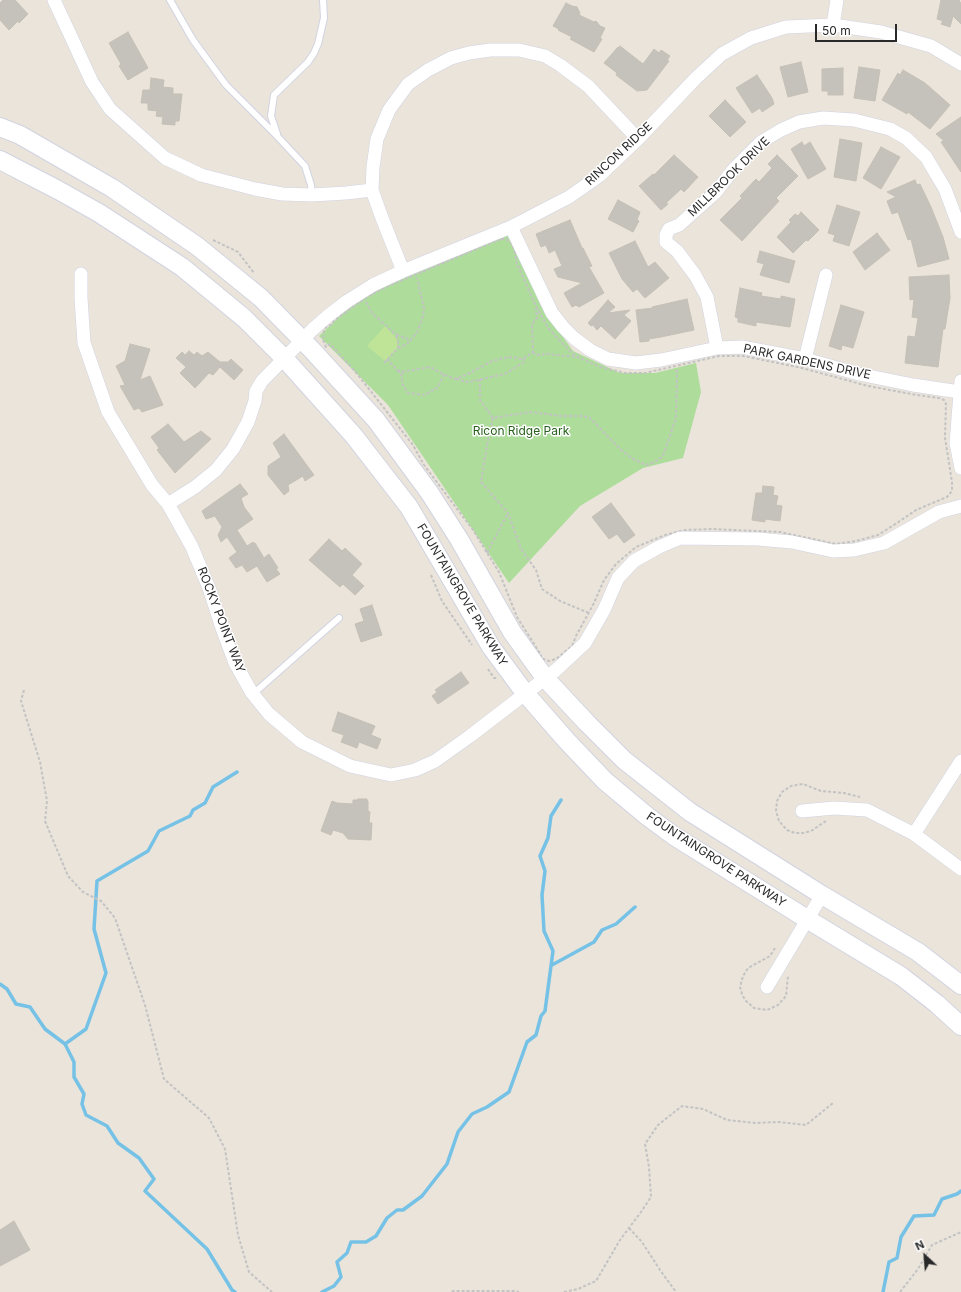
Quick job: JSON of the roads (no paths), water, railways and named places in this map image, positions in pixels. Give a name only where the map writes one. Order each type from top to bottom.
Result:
[{"type":"main road","name":"FOUNTAINGROVE PARKWAY","points":[[0,127],[20,135],[112,188],[191,242],[262,298],[303,340],[376,420],[429,492],[459,539],[512,632],[545,678],[624,760],[690,812],[822,896],[918,952],[961,985]]},
{"type":"main road","name":"FOUNTAINGROVE PARKWAY","points":[[0,160],[99,213],[182,267],[244,318],[284,358],[354,436],[409,507],[491,647],[525,693],[566,740],[605,781],[674,836],[901,976],[937,1004],[961,1026]]},
{"type":"street","points":[[54,0],[92,82],[110,109],[165,158],[201,175],[255,189],[282,194],[312,195],[372,190]]},
{"type":"street","points":[[833,25],[837,0]]},
{"type":"street","name":"RINCON RIDGE","points":[[168,504],[195,487],[216,470],[234,449],[250,418],[256,390],[262,381],[270,371],[313,329],[346,302],[373,285],[411,271],[510,227],[575,193],[599,176],[638,139],[696,78],[722,54],[751,38],[786,27],[833,25],[881,32],[931,46],[961,64]]},
{"type":"street","points":[[411,271],[382,218],[372,190],[373,167],[377,139],[389,110],[408,84],[434,67],[451,58],[468,53],[490,50],[518,50],[544,56],[560,65],[588,86],[638,139]]},
{"type":"street","name":"MILLBROOK DRIVE","points":[[717,348],[707,297],[695,275],[677,251],[666,242],[666,235],[669,229],[679,225],[715,193],[733,170],[761,142],[781,130],[799,122],[823,118],[854,120],[890,129],[906,138],[926,157],[945,189],[961,232]]},
{"type":"street","name":"PARK GARDENS DRIVE","points":[[510,227],[552,313],[574,338],[590,350],[608,359],[636,363],[674,362],[717,348],[742,347],[805,359],[859,374],[913,385],[960,386]]},
{"type":"street","name":"ROCKY POINT WAY","points":[[81,274],[84,343],[108,412],[152,485],[168,504],[192,547],[206,581],[235,663],[253,694],[269,714],[302,742],[350,766],[391,775],[415,770],[435,761],[556,670],[585,643],[604,610],[618,578],[634,561],[659,547],[680,538],[758,539],[792,542],[833,551],[854,550],[884,543],[940,512],[961,506]]},
{"type":"street","points":[[805,359],[826,274]]},
{"type":"street","points":[[960,386],[956,443],[961,468]]},
{"type":"street","points":[[914,834],[961,761]]},
{"type":"street","points":[[802,811],[834,808],[867,810],[914,834],[961,869]]},
{"type":"street","points":[[767,987],[822,896]]},
{"type":"lane","points":[[170,0],[193,40],[226,85],[305,166],[311,185],[312,195]]},
{"type":"lane","points":[[277,136],[271,116],[274,95],[308,62],[314,53],[318,44],[324,18],[322,0]]},
{"type":"lane","points":[[253,694],[339,618]]},
{"type":"waterway","points":[[235,1292],[232,1290],[207,1249],[145,1191],[154,1179],[139,1158],[118,1143],[107,1126],[86,1115],[82,1104],[84,1094],[74,1077],[74,1062],[65,1044],[86,1029],[106,973],[94,929],[97,881],[148,851],[159,831],[190,816],[193,810],[205,803],[213,787],[237,772]]},
{"type":"waterway","points":[[322,1292],[334,1286],[341,1277],[337,1262],[347,1253],[351,1242],[366,1242],[376,1236],[387,1218],[397,1210],[403,1210],[422,1196],[447,1164],[458,1132],[472,1114],[487,1107],[509,1092],[527,1042],[536,1035],[541,1016],[545,1011],[553,951],[544,931],[542,895],[545,871],[540,856],[548,838],[551,816],[561,800]]},
{"type":"waterway","points":[[552,965],[594,942],[602,930],[616,924],[635,907]]},
{"type":"waterway","points":[[0,984],[7,989],[16,1004],[30,1007],[45,1029],[65,1044]]},
{"type":"waterway","points":[[883,1292],[889,1262],[897,1258],[901,1237],[914,1216],[934,1215],[942,1199],[957,1194],[961,1191]]},
{"type":"park label","name":"Ricon Ridge Park","points":[[521,431]]}]
